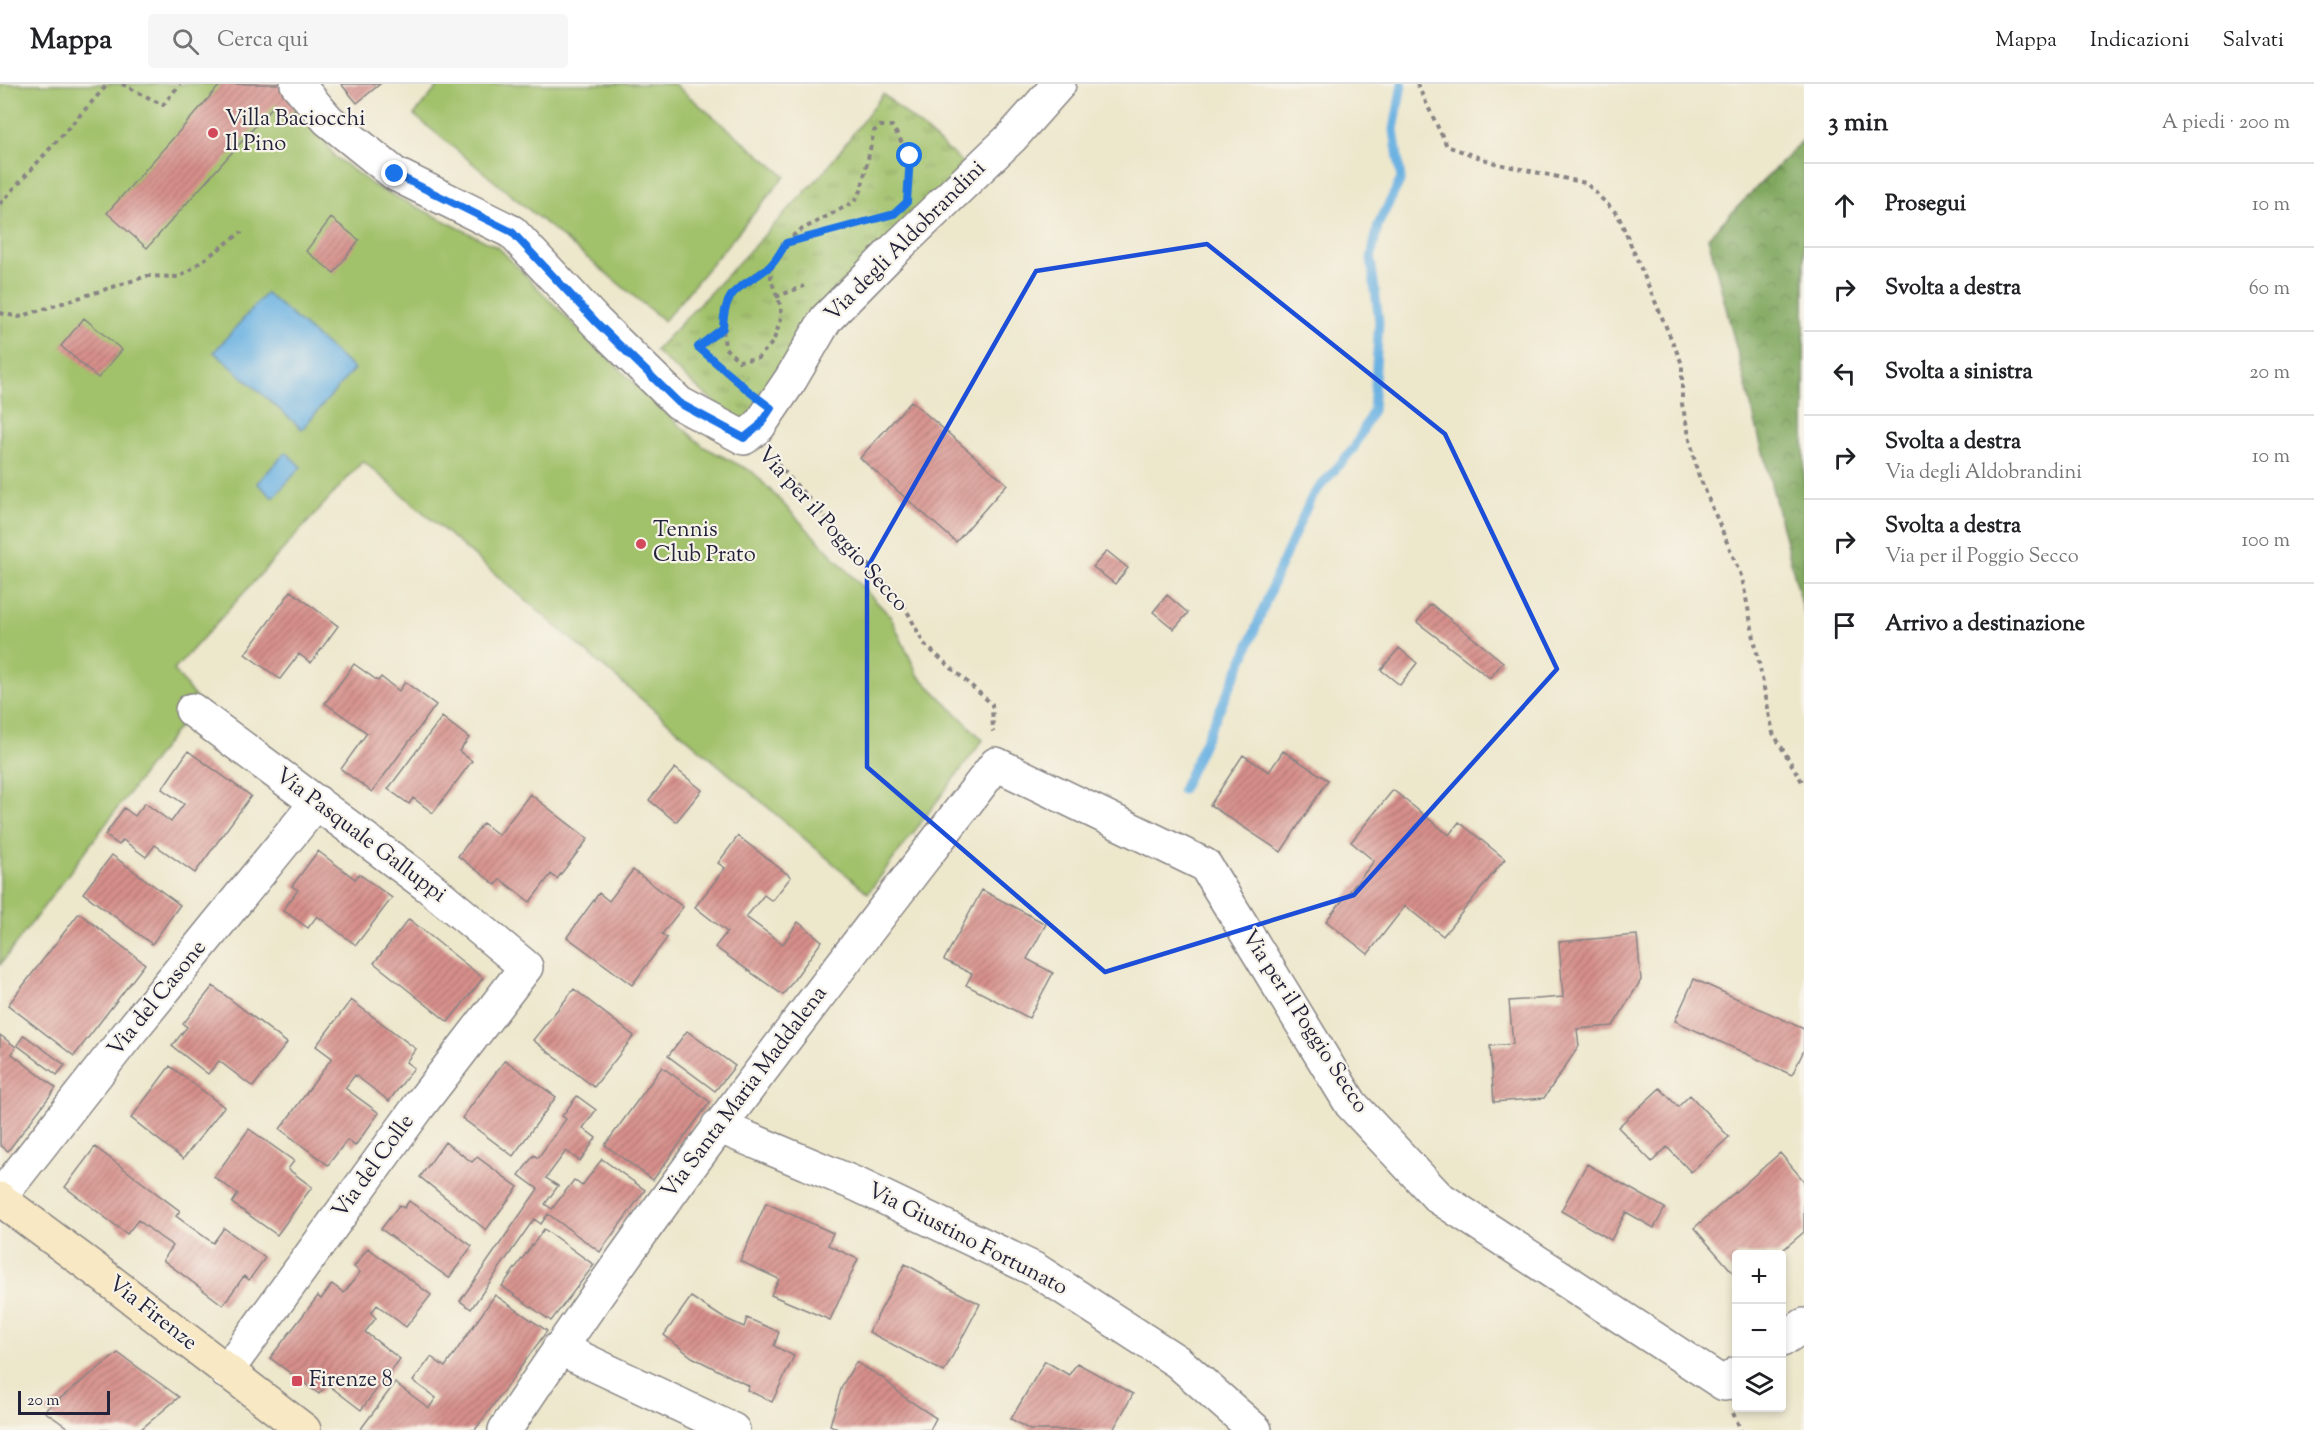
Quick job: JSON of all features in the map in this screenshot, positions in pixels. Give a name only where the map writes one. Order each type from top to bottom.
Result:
[{"type":"main road","name":"Via Firenze","points":[[0,1198],[304,1430]]},
{"type":"street","name":"Via per il Poggio Secco","points":[[297,84],[328,120],[395,174],[512,232],[597,323],[679,403],[744,438]]},
{"type":"street","name":"Via degli Aldobrandini","points":[[744,438],[759,426],[791,379],[826,319],[1012,137],[1059,84]]},
{"type":"street","name":"Via Pasquale Galluppi","points":[[192,710],[427,885],[526,967]]},
{"type":"street","name":"Via per il Poggio Secco","points":[[996,764],[1205,865],[1351,1104],[1438,1197],[1730,1379]]},
{"type":"street","name":"Via Santa Maria Maddalena","points":[[505,1430],[559,1348],[718,1126],[996,764]]},
{"type":"street","name":"Via del Casone","points":[[0,1198],[125,1038],[317,802]]},
{"type":"street","name":"Via del Colle","points":[[226,1371],[419,1106],[526,967]]},
{"type":"street","name":"Via Giustino Fortunato","points":[[718,1126],[858,1185],[1036,1270],[1178,1362],[1255,1430]]},
{"type":"street","points":[[1786,1337],[1804,1325]]},
{"type":"street","points":[[559,1348],[732,1430]]},
{"type":"path","points":[[0,204],[108,84]]},
{"type":"path","points":[[122,84],[163,105],[180,84]]},
{"type":"path","points":[[1418,84],[1447,146],[1498,164],[1586,183],[1618,215],[1682,363],[1682,404],[1697,471],[1742,578],[1773,733],[1804,785]]},
{"type":"path","points":[[771,266],[771,280],[781,307],[781,319],[773,342],[758,358],[739,362],[725,348],[723,315],[731,294],[750,278],[771,266],[786,243],[797,232],[854,202],[861,191],[874,131],[880,126],[892,126],[910,156],[907,202]]},
{"type":"path","points":[[786,243],[883,217]]},
{"type":"path","points":[[0,313],[19,317],[147,276],[180,277],[242,232]]},
{"type":"path","points":[[776,297],[804,286]]},
{"type":"path","points":[[723,328],[698,347],[771,408]]},
{"type":"path","name":"Via per il Poggio Secco","points":[[744,438],[763,448],[903,603],[924,644],[992,704]]},
{"type":"highlighted area","points":[[1207,244],[1445,434],[1557,669],[1354,895],[1105,972],[867,767],[867,568],[1036,271]]},
{"type":"green space","name":"Tennis Club Prato","points":[[0,84],[290,84],[334,156],[373,185],[499,248],[569,320],[704,447],[753,472],[890,616],[918,675],[983,740],[868,893],[363,461],[174,670],[198,701],[0,965]]},
{"type":"green space","points":[[440,84],[674,84],[785,176],[664,321],[414,115]]},
{"type":"green space","points":[[883,94],[969,168],[741,425],[655,351],[824,172]]},
{"type":"green space","points":[[1804,139],[1804,613],[1708,237]]},
{"type":"water","points":[[266,293],[354,369],[302,429],[214,352]]},
{"type":"water","points":[[286,452],[301,467],[273,498],[257,483]]},
{"type":"building","points":[[221,84],[284,84],[296,108],[287,115],[275,104],[147,248],[107,213]]},
{"type":"building","points":[[341,84],[380,84],[357,103]]},
{"type":"building","points":[[331,218],[359,240],[334,273],[306,251]]},
{"type":"building","points":[[84,318],[122,350],[98,378],[61,346]]},
{"type":"building","points":[[911,401],[1007,484],[956,542],[860,458]]},
{"type":"building","points":[[1107,551],[1128,568],[1115,584],[1093,567]]},
{"type":"building","points":[[291,591],[338,626],[311,663],[299,654],[280,679],[245,654]]},
{"type":"building","points":[[1167,595],[1188,613],[1174,629],[1153,612]]},
{"type":"building","points":[[1431,604],[1503,662],[1490,678],[1417,622]]},
{"type":"building","points":[[1399,648],[1417,663],[1400,685],[1381,670]]},
{"type":"building","points":[[354,664],[378,681],[381,677],[399,691],[405,682],[436,705],[372,792],[341,769],[367,733],[325,703]]},
{"type":"building","points":[[442,717],[469,738],[459,751],[472,761],[433,813],[413,798],[409,804],[388,789]]},
{"type":"building","points":[[188,751],[251,796],[195,873],[155,845],[146,857],[123,840],[119,845],[105,835],[124,808],[135,816],[145,803],[171,822],[184,804],[162,789]]},
{"type":"building","points":[[1283,751],[1328,780],[1281,852],[1210,805],[1243,755],[1269,772]]},
{"type":"building","points":[[675,768],[702,790],[676,822],[649,800]]},
{"type":"building","points":[[1393,790],[1449,835],[1459,822],[1505,859],[1443,936],[1405,906],[1368,954],[1326,921],[1374,861],[1351,842]]},
{"type":"building","points":[[530,794],[588,839],[557,879],[551,874],[530,902],[500,879],[496,885],[458,856],[483,823],[499,835]]},
{"type":"building","points":[[738,836],[791,877],[772,901],[764,895],[746,917],[783,944],[798,922],[822,941],[783,995],[715,947],[727,932],[695,907],[725,868],[718,863]]},
{"type":"building","points":[[318,851],[355,879],[359,874],[392,898],[356,945],[317,916],[308,928],[283,910],[298,890],[292,886]]},
{"type":"building","points":[[112,855],[180,905],[152,944],[83,893]]},
{"type":"building","points":[[633,870],[683,907],[662,934],[667,938],[632,985],[567,937],[599,893],[609,901]]},
{"type":"building","points":[[982,890],[1046,924],[1027,959],[1053,973],[1029,1018],[966,985],[972,974],[944,960]]},
{"type":"building","points":[[79,913],[145,964],[74,1056],[8,1005]]},
{"type":"building","points":[[409,919],[483,978],[448,1022],[374,963]]},
{"type":"building","points":[[1637,935],[1641,980],[1613,1026],[1577,1029],[1579,1046],[1544,1098],[1494,1102],[1490,1046],[1513,1044],[1509,1001],[1563,997],[1559,942]]},
{"type":"building","points":[[1694,979],[1804,1029],[1804,1050],[1792,1075],[1675,1021]]},
{"type":"building","points":[[213,986],[287,1043],[253,1087],[219,1061],[208,1074],[172,1046],[187,1027],[183,1024]]},
{"type":"building","points":[[574,989],[634,1036],[594,1087],[533,1040]]},
{"type":"building","points":[[351,1000],[416,1049],[406,1062],[414,1068],[389,1101],[355,1075],[345,1088],[379,1113],[355,1146],[347,1140],[328,1165],[280,1129],[332,1058],[316,1046]]},
{"type":"building","points":[[687,1031],[735,1066],[715,1091],[668,1056]]},
{"type":"building","points":[[0,1035],[16,1047],[12,1054],[56,1088],[8,1151],[0,1145]]},
{"type":"building","points":[[24,1035],[65,1065],[57,1075],[17,1045]]},
{"type":"building","points":[[505,1060],[556,1097],[513,1156],[462,1118]]},
{"type":"building","points":[[170,1066],[224,1107],[183,1159],[131,1118]]},
{"type":"building","points":[[662,1067],[710,1102],[653,1180],[605,1145]]},
{"type":"building","points":[[1660,1088],[1678,1107],[1690,1095],[1729,1137],[1691,1172],[1667,1147],[1652,1162],[1618,1127]]},
{"type":"building","points":[[577,1096],[596,1110],[583,1128],[596,1138],[580,1161],[566,1151],[546,1178],[558,1186],[545,1204],[552,1209],[574,1180],[582,1186],[602,1159],[645,1190],[600,1252],[548,1214],[541,1224],[534,1219],[471,1309],[460,1301],[538,1189],[519,1175],[534,1155],[538,1158],[566,1119],[562,1116]]},
{"type":"building","points":[[249,1129],[294,1161],[288,1169],[312,1187],[277,1235],[232,1203],[238,1194],[214,1177]]},
{"type":"building","points":[[445,1142],[472,1162],[477,1157],[518,1187],[486,1230],[420,1177]]},
{"type":"building","points":[[95,1147],[180,1211],[176,1216],[213,1243],[224,1228],[265,1258],[249,1280],[244,1276],[223,1305],[163,1260],[173,1246],[138,1220],[127,1234],[65,1187]]},
{"type":"building","points":[[1780,1153],[1804,1181],[1804,1232],[1783,1250],[1732,1250],[1732,1271],[1694,1228]]},
{"type":"building","points":[[1587,1164],[1665,1208],[1654,1228],[1626,1212],[1611,1240],[1561,1211]]},
{"type":"building","points":[[409,1201],[472,1246],[449,1278],[381,1229],[399,1205],[404,1208]]},
{"type":"building","points":[[766,1203],[833,1233],[828,1245],[858,1259],[830,1320],[771,1295],[779,1279],[740,1261]]},
{"type":"building","points":[[544,1229],[594,1265],[551,1321],[502,1286]]},
{"type":"building","points":[[368,1248],[431,1295],[406,1327],[377,1305],[371,1313],[376,1318],[365,1332],[400,1359],[361,1410],[327,1384],[319,1394],[270,1358],[318,1296],[321,1299],[332,1284],[344,1293],[360,1272],[354,1267]]},
{"type":"building","points":[[905,1264],[980,1304],[944,1372],[869,1332]]},
{"type":"building","points":[[495,1295],[547,1331],[475,1430],[360,1430],[395,1383],[429,1408],[436,1398],[413,1381],[431,1357],[445,1367]]},
{"type":"building","points":[[691,1297],[722,1317],[744,1327],[747,1318],[779,1332],[774,1346],[794,1356],[772,1402],[747,1390],[749,1386],[692,1357],[664,1335]]},
{"type":"building","points":[[118,1353],[179,1397],[140,1430],[71,1430],[44,1411]]},
{"type":"building","points":[[1045,1361],[1069,1375],[1077,1363],[1133,1394],[1113,1430],[1030,1430],[1011,1419]]},
{"type":"building","points":[[856,1362],[883,1378],[904,1397],[936,1418],[930,1430],[839,1430],[830,1425],[842,1386]]},
{"type":"waterway","points":[[1182,790],[1245,655],[1277,574],[1312,496],[1354,448],[1373,410],[1379,322],[1371,259],[1378,225],[1401,179],[1394,130],[1402,84]]},
{"type":"place","name":"Villa Baciocchi Il Pino","points":[[213,133]]},
{"type":"place","name":"Tennis Club Prato","points":[[641,544]]},
{"type":"place","name":"Firenze 8","points":[[297,1381]]},
{"type":"route","points":[[395,174],[512,232],[597,323],[679,403],[744,438],[759,426],[771,408],[698,347],[723,328],[723,315],[731,294],[750,278],[771,266],[786,243],[894,214],[907,202],[910,156]]}]
